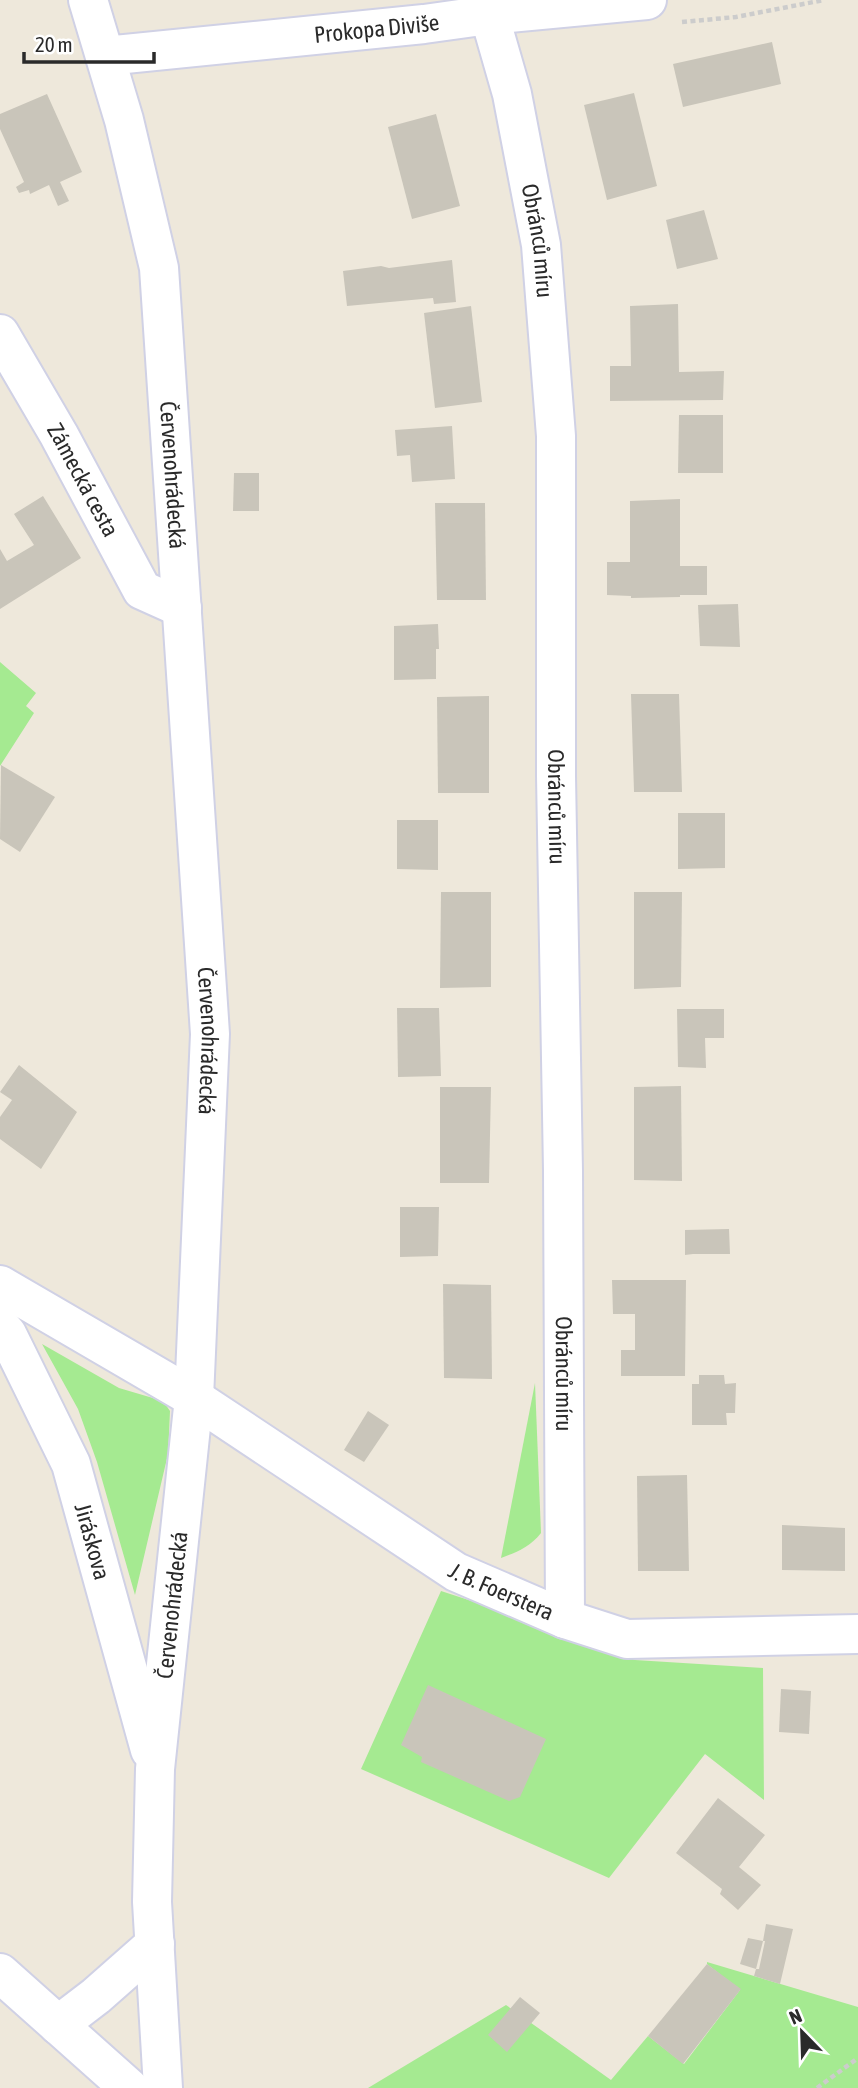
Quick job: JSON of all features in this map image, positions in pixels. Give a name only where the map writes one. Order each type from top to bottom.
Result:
[{"type":"street","name":"Červenohrádecká","points":[[88,0],[124,120],[159,268],[210,1034],[194,1398],[155,1769],[152,1902],[163,2088]]},
{"type":"street","name":"Prokopa Diviše","points":[[105,56],[424,24],[487,7],[647,0]]},
{"type":"street","name":"Obránců míru","points":[[487,7],[512,94],[541,245],[556,436],[556,776],[563,1184],[565,1619]]},
{"type":"street","name":"Zámecká cesta","points":[[0,334],[142,590],[182,608]]},
{"type":"street","name":"J. B. Foerstera","points":[[0,1285],[194,1398],[456,1572],[565,1619],[627,1639],[858,1634]]},
{"type":"street","name":"Jiráskova","points":[[0,1326],[7,1334],[71,1464],[155,1769]]},
{"type":"street","points":[[58,2025],[155,1944]]},
{"type":"street","points":[[0,1973],[129,2088]]},
{"type":"path","points":[[817,2088],[858,2058]]},
{"type":"green space","points":[[0,662],[36,693],[26,706],[34,713],[0,766]]},
{"type":"green space","points":[[42,1344],[119,1388],[163,1401],[170,1411],[168,1454],[135,1595],[97,1462],[78,1409]]},
{"type":"green space","points":[[535,1383],[541,1533],[528,1545],[501,1558]]},
{"type":"green space","points":[[441,1591],[635,1660],[763,1668],[764,1800],[705,1754],[609,1878],[361,1769]]},
{"type":"green space","points":[[707,1962],[858,2007],[858,2088],[368,2088],[506,2005],[611,2080],[648,2036],[684,2064],[740,1990]]},
{"type":"building","points":[[772,42],[781,84],[683,107],[673,64]]},
{"type":"building","points":[[634,93],[657,186],[607,200],[584,105]]},
{"type":"building","points":[[47,94],[82,172],[60,182],[69,201],[58,206],[49,185],[30,194],[29,190],[19,193],[16,187],[24,182],[0,129],[0,114]]},
{"type":"building","points":[[436,114],[460,206],[412,219],[388,127]]},
{"type":"building","points":[[704,210],[718,259],[677,269],[666,220]]},
{"type":"building","points":[[452,260],[456,302],[434,304],[433,298],[347,306],[343,271]]},
{"type":"building","points":[[678,304],[679,372],[724,371],[723,400],[610,401],[610,366],[631,366],[630,306]]},
{"type":"building","points":[[471,306],[482,402],[435,408],[424,313]]},
{"type":"building","points":[[679,415],[723,415],[723,473],[678,473]]},
{"type":"building","points":[[452,426],[455,479],[412,482],[410,455],[397,456],[395,430]]},
{"type":"building","points":[[234,473],[259,473],[259,511],[233,511]]},
{"type":"building","points":[[43,496],[81,558],[0,609],[0,549],[7,561],[34,545],[14,514]]},
{"type":"building","points":[[680,499],[680,566],[707,566],[707,595],[631,598],[607,595],[607,562],[630,562],[630,501]]},
{"type":"building","points":[[435,503],[485,503],[486,600],[437,600]]},
{"type":"building","points":[[738,604],[740,647],[700,646],[698,605]]},
{"type":"building","points":[[438,624],[436,679],[394,680],[394,626]]},
{"type":"building","points":[[631,694],[679,694],[682,792],[634,792]]},
{"type":"building","points":[[489,696],[489,793],[438,793],[437,697]]},
{"type":"building","points":[[1,765],[55,797],[20,852],[0,839]]},
{"type":"building","points":[[678,813],[725,813],[725,868],[678,869]]},
{"type":"building","points":[[397,820],[438,820],[438,870],[397,869]]},
{"type":"building","points":[[441,892],[491,892],[491,987],[440,988]]},
{"type":"building","points":[[634,892],[682,892],[681,987],[634,989]]},
{"type":"building","points":[[397,1008],[439,1008],[441,1076],[398,1077]]},
{"type":"building","points":[[677,1009],[724,1009],[724,1038],[705,1038],[706,1068],[678,1067]]},
{"type":"building","points":[[19,1065],[77,1112],[41,1169],[0,1139],[0,1117],[12,1100],[0,1092]]},
{"type":"building","points":[[681,1086],[682,1181],[634,1180],[634,1087]]},
{"type":"building","points":[[440,1087],[491,1087],[489,1183],[440,1183]]},
{"type":"building","points":[[400,1207],[439,1207],[438,1256],[400,1257]]},
{"type":"building","points":[[729,1229],[730,1254],[685,1255],[685,1230]]},
{"type":"building","points":[[612,1280],[686,1280],[685,1376],[621,1376],[621,1350],[635,1350],[635,1314],[613,1314]]},
{"type":"building","points":[[443,1284],[491,1285],[492,1379],[444,1378]]},
{"type":"building","points":[[699,1375],[724,1375],[725,1384],[736,1383],[735,1413],[726,1413],[727,1425],[692,1425],[692,1384],[699,1384]]},
{"type":"building","points":[[368,1411],[389,1425],[364,1462],[344,1450]]},
{"type":"building","points":[[687,1475],[689,1571],[638,1571],[637,1476]]},
{"type":"building","points":[[782,1525],[845,1528],[845,1571],[782,1570]]},
{"type":"building","points":[[428,1685],[546,1739],[520,1797],[509,1801],[421,1762],[422,1757],[401,1745]]},
{"type":"building","points":[[781,1689],[811,1691],[809,1734],[779,1732]]},
{"type":"building","points":[[718,1798],[765,1835],[739,1867],[761,1885],[738,1910],[720,1894],[722,1889],[676,1853]]},
{"type":"building","points":[[766,1924],[793,1929],[780,1984],[754,1976],[756,1969],[759,1969]]},
{"type":"building","points":[[748,1938],[763,1941],[756,1969],[740,1964]]},
{"type":"building","points":[[707,1964],[741,1989],[683,2064],[648,2036]]},
{"type":"building","points":[[520,1997],[540,2013],[507,2052],[488,2035]]}]
